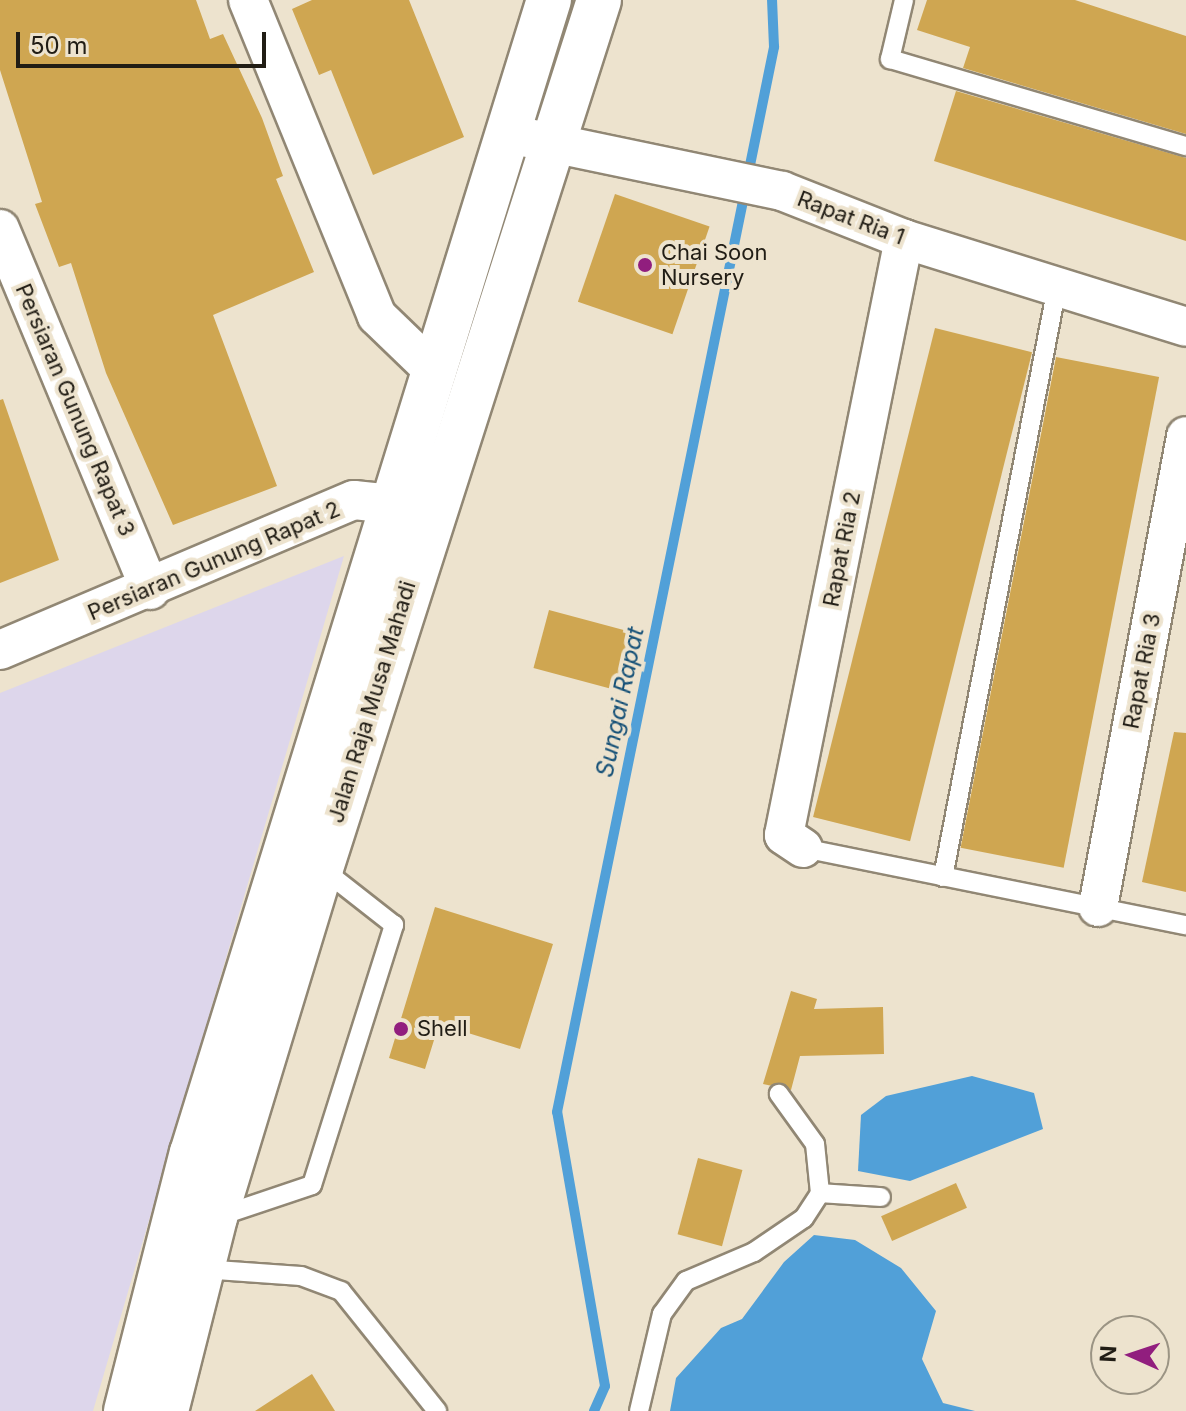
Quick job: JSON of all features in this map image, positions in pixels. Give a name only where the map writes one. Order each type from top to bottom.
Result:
[{"type":"main road","name":"Jalan Raja Musa Mahadi","points":[[413,504],[436,373],[549,0]]},
{"type":"main road","name":"Jalan Raja Musa Mahadi","points":[[126,1411],[195,1214],[413,504],[556,145],[599,0]]},
{"type":"main road","name":"Jalan Raja Musa Mahadi","points":[[166,1411],[202,1269],[195,1214]]},
{"type":"street","points":[[248,0],[377,316],[436,373]]},
{"type":"street","name":"Rapat Ria 1","points":[[509,134],[782,191],[904,239],[1186,327]]},
{"type":"street","name":"Persiaran Gunung Rapat 3","points":[[0,229],[150,590]]},
{"type":"street","name":"Rapat Ria 2","points":[[803,848],[784,835],[904,239]]},
{"type":"street","name":"Rapat Ria 3","points":[[1098,907],[1186,436]]},
{"type":"street","name":"Persiaran Gunung Rapat 2","points":[[0,650],[150,590],[354,500],[413,504]]},
{"type":"lane","points":[[904,0],[890,59],[1186,146]]},
{"type":"lane","points":[[943,877],[1057,287]]},
{"type":"lane","points":[[803,848],[1186,925]]},
{"type":"lane","points":[[195,1214],[312,1185],[394,925],[303,859]]},
{"type":"lane","points":[[639,1411],[662,1314],[686,1281],[754,1252],[804,1218],[820,1193],[815,1144],[779,1094]]},
{"type":"lane","points":[[820,1193],[881,1197]]},
{"type":"lane","points":[[202,1269],[301,1276],[341,1291],[437,1411]]},
{"type":"shaded area","points":[[344,556],[93,1411],[0,1411],[0,693]]},
{"type":"water","points":[[972,1076],[1034,1093],[1043,1129],[910,1181],[858,1171],[861,1115],[886,1096]]},
{"type":"water","points":[[814,1235],[855,1240],[901,1268],[936,1311],[922,1359],[943,1403],[975,1411],[670,1411],[676,1378],[721,1328],[742,1319],[784,1262]]},
{"type":"building","points":[[0,0],[196,0],[210,39],[223,34],[262,118],[283,176],[276,179],[314,272],[213,315],[277,486],[173,525],[106,373],[71,263],[59,267],[35,204],[42,202],[0,70]]},
{"type":"building","points":[[312,0],[409,0],[464,137],[373,175],[331,70],[319,75],[292,9]]},
{"type":"building","points":[[927,0],[1075,0],[1186,36],[1186,134],[963,68],[970,47],[917,30]]},
{"type":"building","points":[[956,91],[1186,158],[1186,241],[934,161]]},
{"type":"building","name":"Chai Soon Nursery","points":[[615,194],[710,227],[672,334],[578,302]]},
{"type":"building","points":[[935,328],[1032,352],[910,841],[813,817]]},
{"type":"building","points":[[1056,357],[1159,377],[1064,868],[961,848]]},
{"type":"building","points":[[3,399],[59,560],[0,583],[0,400]]},
{"type":"building","points":[[549,610],[632,632],[617,690],[533,668]]},
{"type":"building","points":[[1174,732],[1186,733],[1186,892],[1142,882]]},
{"type":"building","points":[[435,907],[553,944],[520,1049],[439,1024],[425,1069],[389,1058]]},
{"type":"building","points":[[791,991],[817,999],[814,1009],[883,1007],[884,1054],[800,1056],[791,1090],[763,1084]]},
{"type":"building","points":[[698,1158],[742,1170],[722,1246],[678,1234]]},
{"type":"building","points":[[956,1183],[967,1208],[892,1241],[881,1216]]},
{"type":"building","points":[[312,1374],[335,1411],[255,1411]]},
{"type":"waterway","name":"Sungai Rapat","points":[[748,175],[774,47],[772,0]]},
{"type":"waterway","name":"Sungai Rapat","points":[[594,1411],[605,1386],[557,1112],[745,191]]},
{"type":"place","name":"Chai Soon Nursery","points":[[645,265]]},
{"type":"place","name":"Shell","points":[[401,1029]]}]
